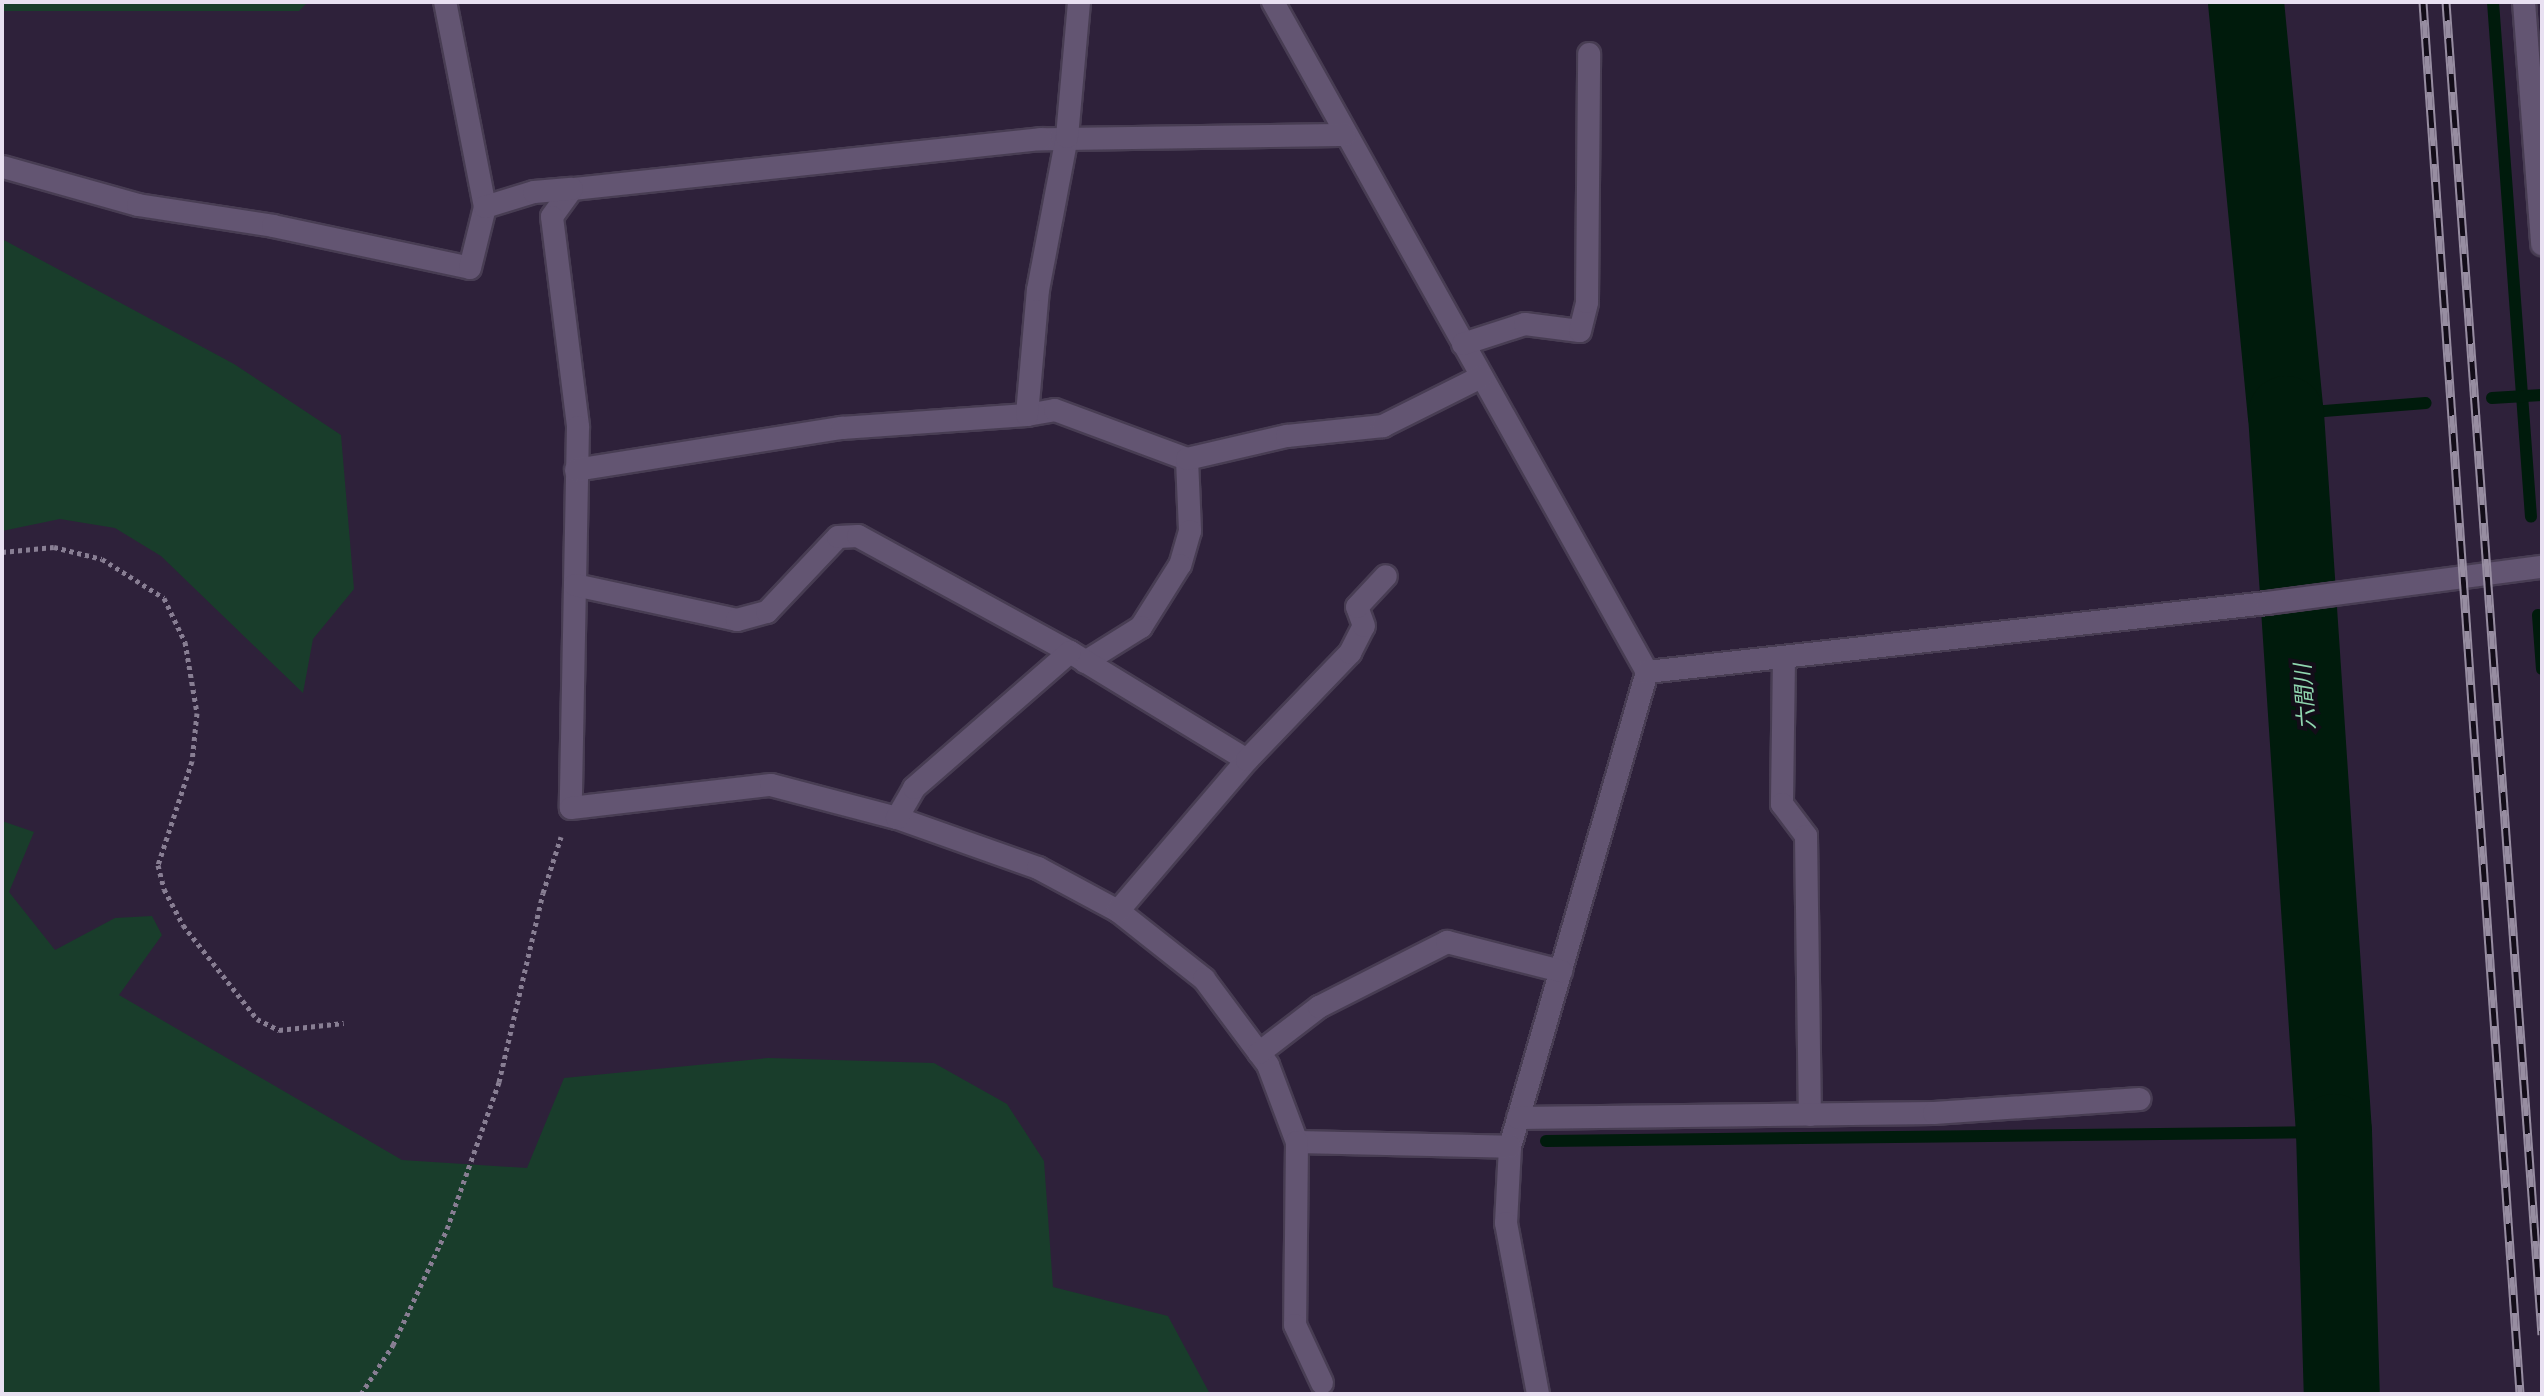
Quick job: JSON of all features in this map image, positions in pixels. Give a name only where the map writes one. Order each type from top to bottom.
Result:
[{"type":"street","points":[[3,167],[138,205],[273,226],[470,268],[485,207],[445,2]]},
{"type":"street","points":[[1027,415],[1038,290],[1067,137],[1079,2]]},
{"type":"street","points":[[1273,2],[1647,672],[1510,1147],[1506,1223],[1538,1394]]},
{"type":"street","points":[[2524,2],[2542,244]]},
{"type":"street","points":[[1463,344],[1525,324],[1580,331],[1587,302],[1589,54]]},
{"type":"street","points":[[485,207],[534,192],[1067,137],[1345,135]]},
{"type":"street","points":[[572,189],[552,217],[578,427],[571,808],[771,785],[897,818],[1038,868],[1118,911],[1204,979],[1259,1053],[1297,1142],[1295,1325],[1322,1383]]},
{"type":"street","points":[[576,470],[842,428],[1027,415],[1055,410],[1187,459],[1287,436],[1383,426],[1481,377]]},
{"type":"street","points":[[897,818],[914,788],[1078,657],[1141,627],[1180,565],[1190,531],[1187,459]]},
{"type":"street","points":[[575,585],[737,620],[767,612],[838,537],[858,536],[1078,657],[1247,760]]},
{"type":"street","points":[[1647,672],[2267,603],[2542,567]]},
{"type":"street","points":[[1118,911],[1247,760],[1350,653],[1364,626],[1357,607],[1386,576]]},
{"type":"street","points":[[1784,658],[1782,804],[1806,836],[1810,1115]]},
{"type":"street","points":[[1259,1053],[1319,1007],[1447,942],[1561,971]]},
{"type":"street","points":[[1518,1118],[1934,1113],[2140,1099]]},
{"type":"street","points":[[1297,1142],[1510,1147]]},
{"type":"path","points":[[2,552],[54,547],[102,559],[164,598],[185,642],[197,713],[192,761],[158,865],[164,889],[183,925],[257,1019],[279,1030],[344,1023]]},
{"type":"path","points":[[361,1394],[393,1345],[447,1229],[494,1097],[543,893],[571,808]]},
{"type":"green space","points":[[2,2],[308,2],[299,11],[2,11]]},
{"type":"green space","points":[[2,239],[234,364],[341,435],[354,589],[313,639],[303,693],[161,556],[115,528],[60,519],[2,531]]},
{"type":"green space","points":[[2,821],[34,832],[9,892],[55,950],[115,918],[152,916],[162,935],[119,995],[402,1160],[527,1168],[564,1078],[768,1058],[934,1063],[1007,1104],[1044,1161],[1053,1287],[1168,1316],[1210,1394],[2,1394]]},
{"type":"waterway","name":"六間川","points":[[2246,2],[2286,414],[2334,1132],[2342,1394]]},
{"type":"waterway","points":[[2493,2],[2531,517]]},
{"type":"waterway","points":[[2492,398],[2542,395]]},
{"type":"waterway","points":[[2286,414],[2426,403]]},
{"type":"waterway","points":[[2538,615],[2542,669]]},
{"type":"waterway","points":[[1546,1141],[2334,1132]]},
{"type":"railway","points":[[2423,2],[2520,1394]]},
{"type":"railway","points":[[2446,2],[2542,1335]]}]
